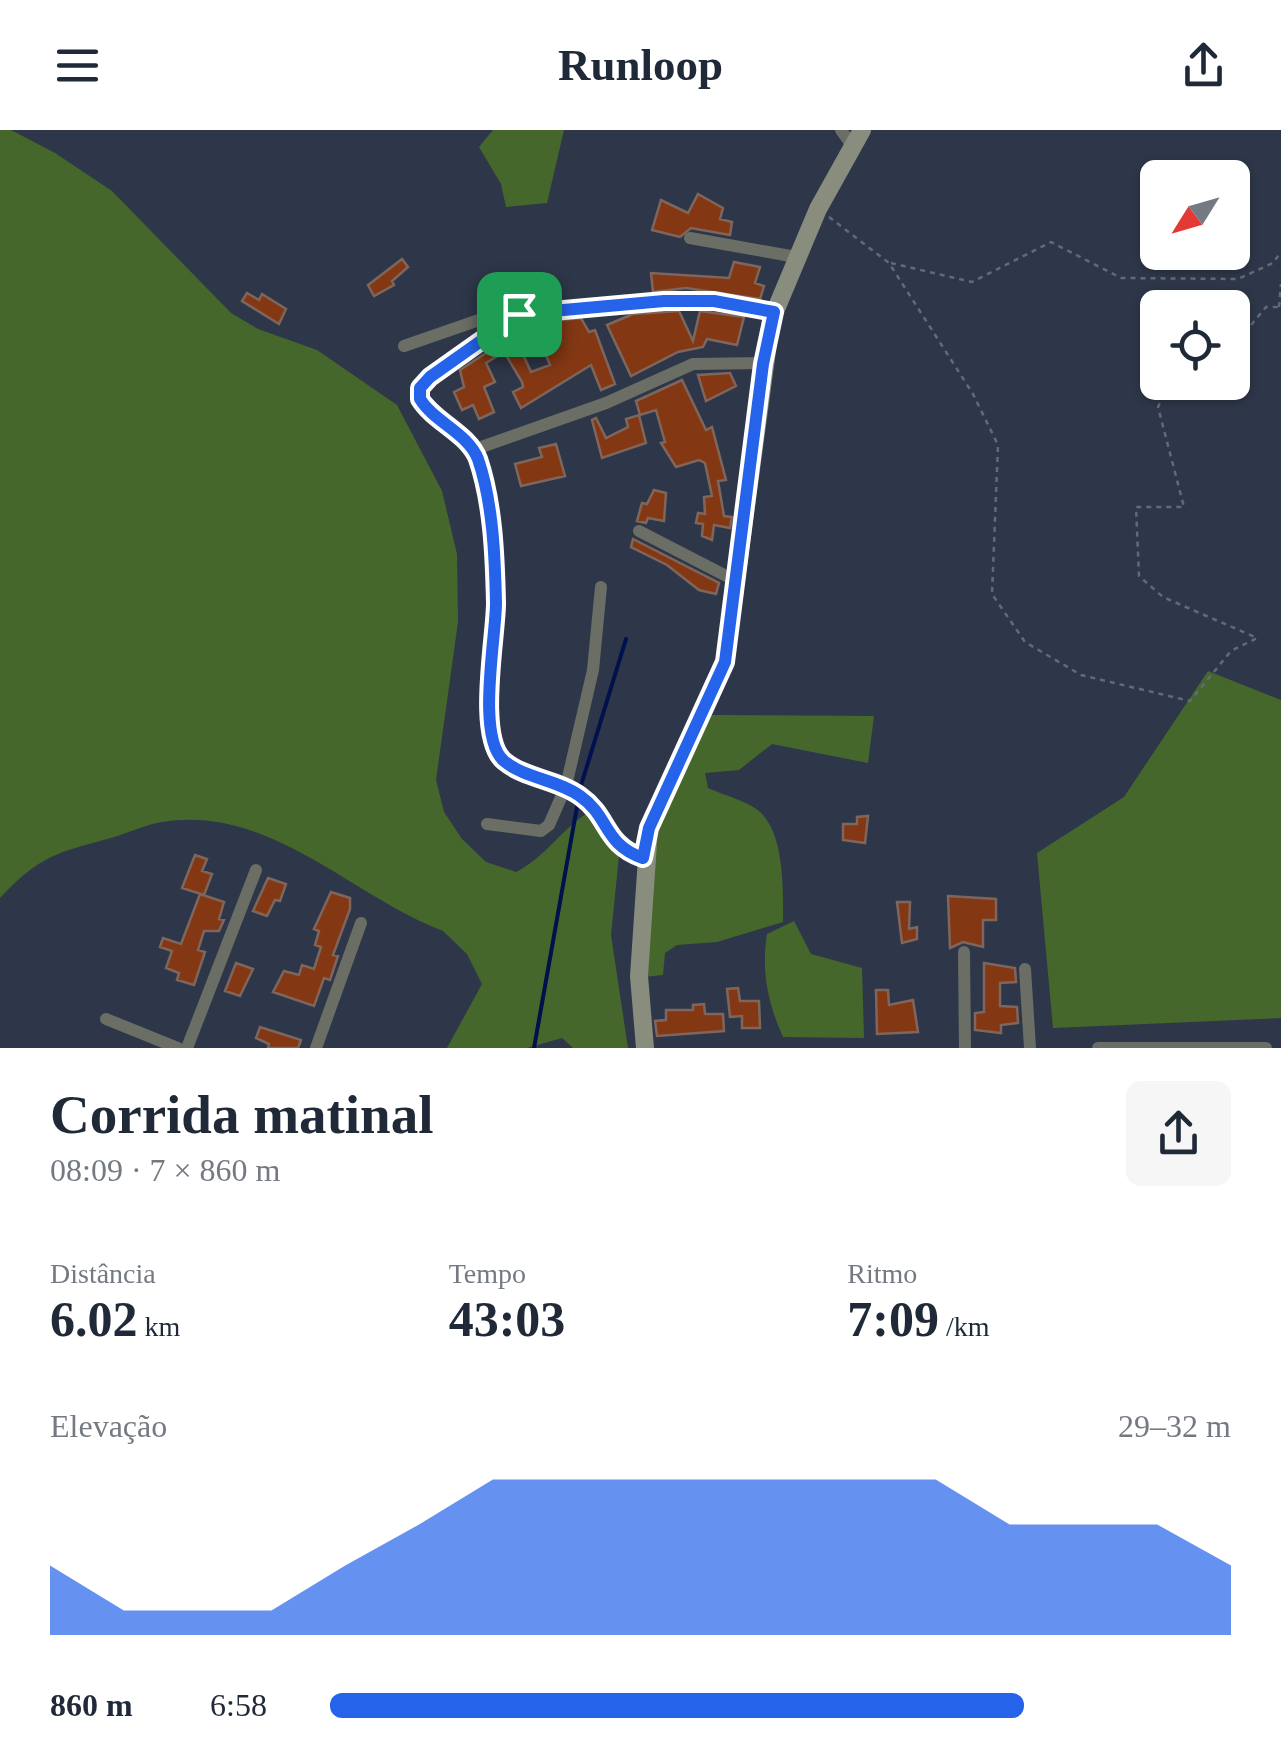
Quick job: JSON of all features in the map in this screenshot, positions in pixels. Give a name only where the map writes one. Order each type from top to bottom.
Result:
[{"type":"street","points":[[645,1048],[639,976],[643,858],[649,828],[725,662],[763,364],[774,312],[851,135]]},
{"type":"street","points":[[690,238],[796,257]]},
{"type":"street","points":[[404,346],[479,320],[519,314],[664,301],[714,301],[774,312]]},
{"type":"street","points":[[519,314],[420,388],[420,399],[427,411],[473,450],[486,493],[496,606],[492,736],[504,761],[566,786],[595,810],[618,847],[643,858]]},
{"type":"street","points":[[473,450],[606,402],[693,364],[763,364]]},
{"type":"street","points":[[638,531],[736,582]]},
{"type":"street","points":[[486,824],[541,832],[548,825],[566,786],[593,670],[602,587]]},
{"type":"street","points":[[186,1048],[256,870]]},
{"type":"street","points":[[316,1048],[361,924]]},
{"type":"street","points":[[964,952],[964,1048]]},
{"type":"street","points":[[1026,968],[1030,1048]]},
{"type":"street","points":[[106,1019],[178,1048]]},
{"type":"street","points":[[1098,1048],[1266,1048]]},
{"type":"path","points":[[818,209],[889,263],[973,394],[998,445],[992,594],[1025,642],[1081,676],[1190,702],[1231,651],[1257,638],[1164,597],[1139,576],[1136,507],[1184,507],[1158,407],[1161,400]]},
{"type":"path","points":[[889,263],[972,282],[1051,242],[1120,278],[1238,279],[1273,263],[1281,252]]},
{"type":"path","points":[[1250,326],[1266,307],[1280,307],[1281,284]]},
{"type":"green space","points":[[0,130],[11,130],[55,153],[112,191],[231,313],[258,329],[317,350],[397,405],[442,491],[457,554],[458,622],[436,780],[444,812],[462,839],[486,862],[516,872],[589,812],[620,846],[611,935],[628,1048],[573,1048],[562,1038],[527,1048],[447,1048],[482,984],[467,954],[443,931],[409,916],[274,839],[238,827],[201,820],[149,825],[50,858],[26,873],[0,898]]},
{"type":"green space","points":[[493,130],[564,130],[547,203],[506,207],[501,184],[479,147]]},
{"type":"green space","points":[[1208,671],[1281,700],[1281,1018],[1053,1028],[1037,853],[1124,797]]},
{"type":"green space","points":[[707,715],[874,716],[868,763],[772,744],[739,770],[705,773],[708,788],[749,805],[768,822],[781,864],[783,922],[717,942],[677,945],[665,953],[663,975],[644,977],[651,843]]},
{"type":"green space","points":[[794,921],[811,954],[862,968],[864,1038],[783,1037],[767,987],[765,948],[767,934]]},
{"type":"building","points":[[698,194],[723,208],[720,219],[732,222],[730,235],[691,228],[680,237],[652,230],[661,200],[688,213]]},
{"type":"building","points":[[402,259],[408,267],[392,281],[394,285],[374,296],[368,285]]},
{"type":"building","points":[[734,262],[760,267],[755,283],[764,286],[760,299],[686,288],[653,292],[651,273],[729,278]]},
{"type":"building","points":[[247,293],[259,300],[262,294],[286,309],[279,324],[242,301]]},
{"type":"building","points":[[679,311],[693,341],[700,311],[744,317],[737,345],[707,339],[703,347],[678,352],[631,376],[607,325],[633,314]]},
{"type":"building","points":[[581,318],[589,332],[595,330],[615,384],[601,390],[591,365],[521,408],[513,392],[523,387],[522,382],[504,352],[486,363],[495,382],[484,387],[494,412],[479,419],[473,405],[462,410],[454,392],[464,387],[460,370],[532,323]],"holes":[[[540,341],[550,365],[531,372],[521,350]]]},
{"type":"building","points":[[730,373],[736,386],[706,401],[698,375]]},
{"type":"building","points":[[682,380],[706,430],[712,427],[726,480],[718,481],[724,516],[732,517],[730,528],[714,525],[712,540],[702,536],[703,524],[696,523],[698,513],[705,514],[704,497],[712,496],[705,463],[699,460],[676,467],[661,443],[665,442],[656,410],[640,415],[636,401]]},
{"type":"building","points":[[639,415],[646,443],[602,458],[592,420],[596,418],[606,438],[628,427],[626,419]]},
{"type":"building","points":[[556,444],[565,476],[521,486],[515,464],[542,457],[539,448]]},
{"type":"building","points":[[654,490],[666,493],[664,521],[637,521],[642,503],[647,504]]},
{"type":"building","points":[[633,539],[719,583],[716,594],[699,590],[667,565],[631,547]]},
{"type":"building","points":[[868,816],[865,843],[843,840],[843,824],[857,824],[857,817]]},
{"type":"building","points":[[195,855],[207,859],[202,871],[212,874],[204,895],[182,888]]},
{"type":"building","points":[[268,878],[286,884],[280,901],[275,900],[267,916],[253,911]]},
{"type":"building","points":[[331,892],[350,898],[350,909],[333,955],[338,956],[330,980],[324,978],[314,1006],[273,992],[284,971],[299,975],[302,965],[314,969],[321,947],[315,945],[319,931],[314,929]]},
{"type":"building","points":[[200,894],[224,902],[219,919],[224,920],[219,931],[204,931],[198,950],[205,952],[194,985],[177,980],[179,973],[166,968],[172,951],[160,947],[163,938],[181,944]]},
{"type":"building","points":[[948,896],[996,899],[996,920],[983,920],[983,947],[963,942],[950,948]]},
{"type":"building","points":[[897,902],[910,902],[909,929],[917,927],[917,939],[902,943]]},
{"type":"building","points":[[236,963],[253,969],[240,996],[225,991]]},
{"type":"building","points":[[984,963],[1015,968],[1016,982],[1000,983],[1000,1006],[1017,1007],[1018,1023],[1001,1025],[1001,1033],[975,1030],[975,1013],[984,1012]]},
{"type":"building","points":[[738,988],[740,1001],[759,1001],[760,1028],[742,1028],[742,1016],[730,1017],[727,989]]},
{"type":"building","points":[[876,990],[888,990],[889,1005],[913,1000],[918,1032],[877,1034]]},
{"type":"building","points":[[704,1004],[705,1014],[723,1014],[724,1031],[657,1036],[655,1021],[666,1020],[666,1010],[693,1010],[693,1005]]},
{"type":"building","points":[[260,1027],[301,1040],[298,1048],[268,1048],[269,1044],[256,1038]]},
{"type":"waterway","points":[[579,792],[626,639]]},
{"type":"waterway","points":[[534,1048],[578,801]]},
{"type":"route","points":[[664,301],[714,301],[774,312],[763,364],[754,465],[725,662],[649,828],[643,858],[618,847],[585,799],[566,786],[504,761],[492,736],[490,684],[496,606],[486,493],[473,450],[427,411],[420,399],[420,388],[519,314],[664,301]]}]
